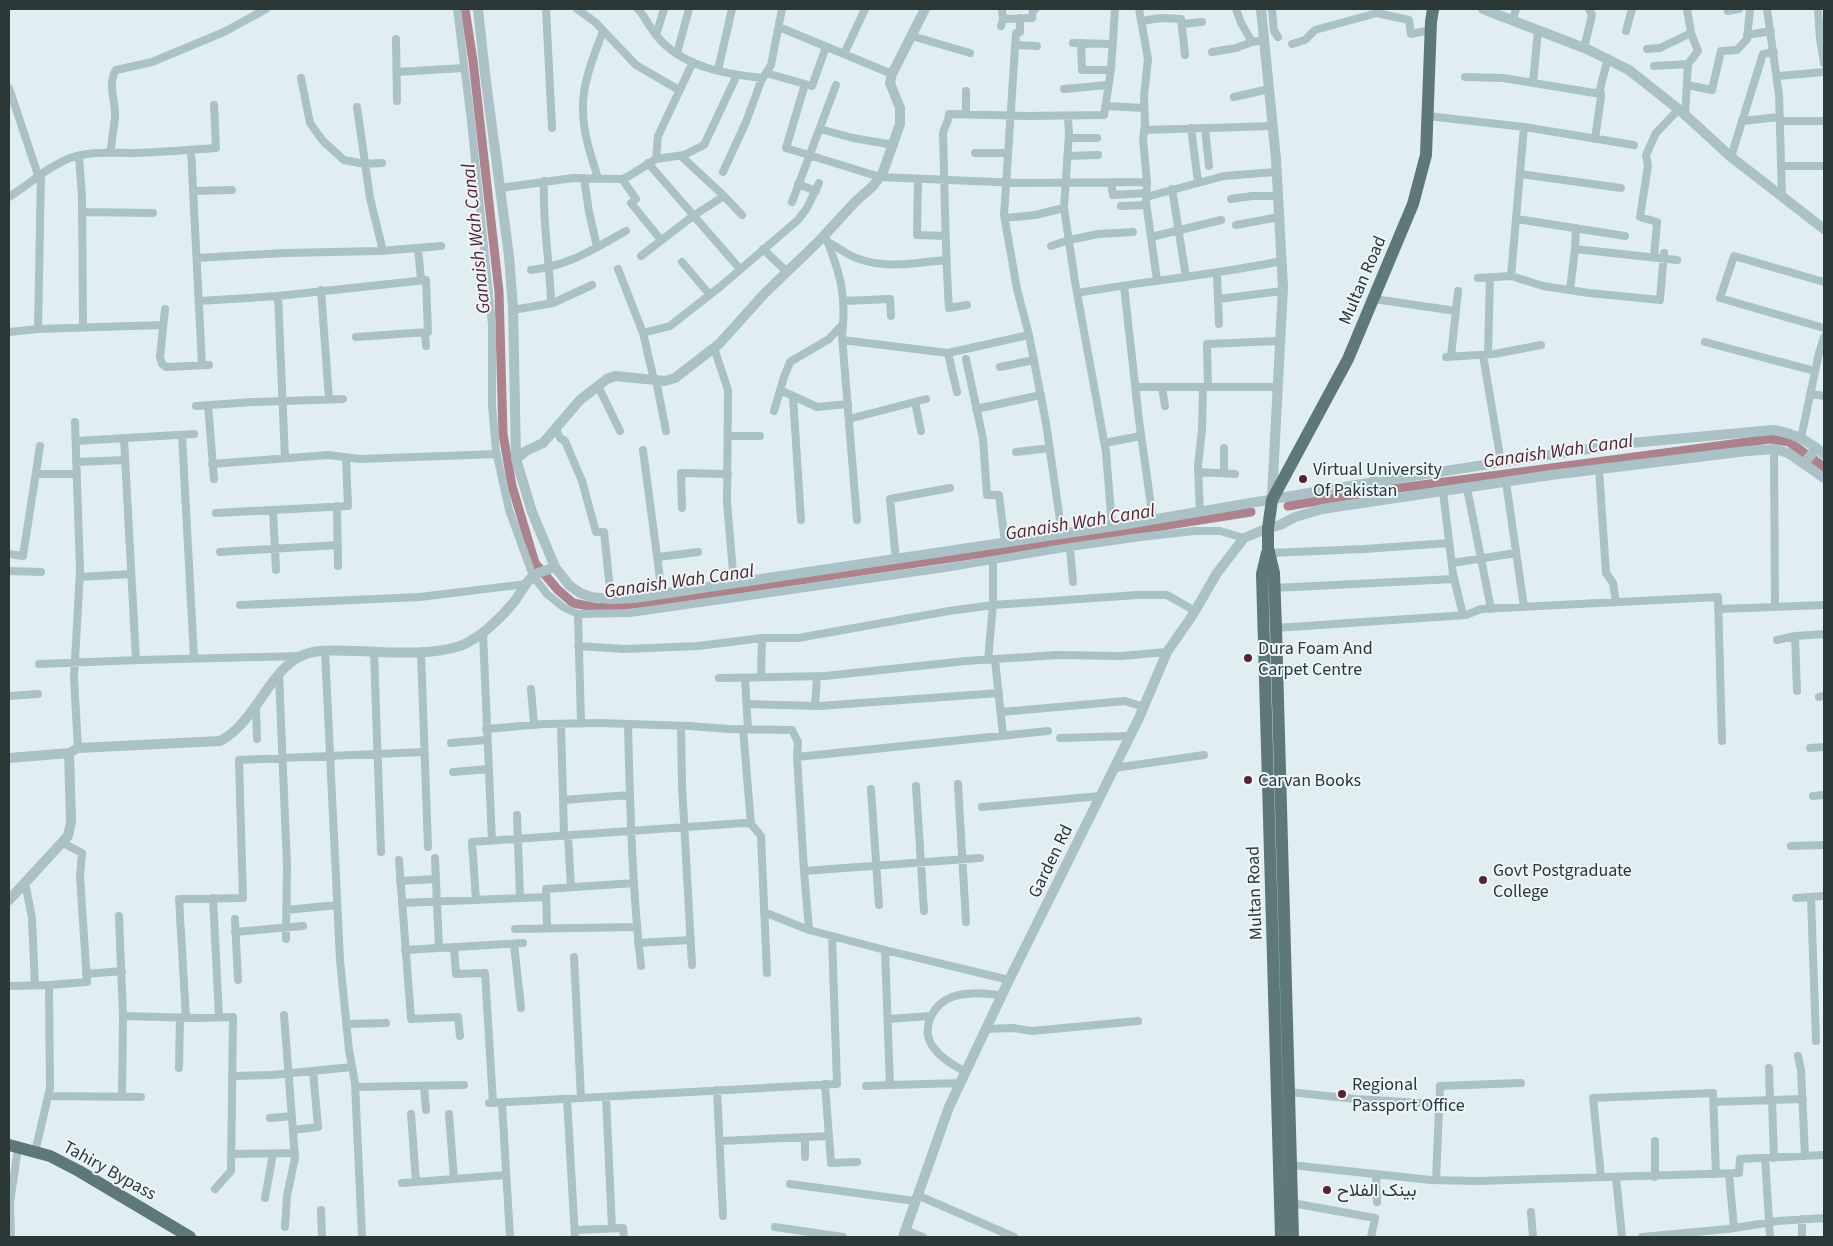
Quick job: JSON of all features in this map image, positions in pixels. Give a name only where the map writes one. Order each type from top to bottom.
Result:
[{"type":"main road","name":"Multan Road","points":[[1293,1237],[1276,628],[1268,528],[1272,500],[1348,359],[1413,204],[1426,155],[1430,30],[1433,9]]},
{"type":"main road","name":"Multan Road","points":[[1269,551],[1262,574],[1282,1237]]},
{"type":"main road","name":"Tahiry Bypass","points":[[13,1147],[50,1156],[79,1171],[178,1233],[190,1237]]},
{"type":"street","points":[[109,152],[112,148],[115,115],[112,75],[116,70],[152,62],[224,32],[266,9]]},
{"type":"street","points":[[457,9],[492,324],[492,405],[497,454],[509,510],[533,578],[547,594],[563,606],[578,614],[630,613],[993,561],[1070,547],[1194,531],[1220,530],[1244,538]]},
{"type":"street","points":[[478,9],[509,256],[513,310],[516,459],[532,512],[554,567],[569,585],[580,593],[591,597],[612,599],[662,594],[896,560],[1112,527],[1501,462],[1630,443],[1773,430],[1788,432],[1801,438],[1813,455],[1824,478]]},
{"type":"street","points":[[546,9],[552,128]]},
{"type":"street","points":[[577,9],[595,22],[636,65],[679,90]]},
{"type":"street","points":[[638,9],[656,35],[668,48],[693,62],[737,75],[764,76],[812,86],[826,47]]},
{"type":"street","points":[[656,35],[664,9]]},
{"type":"street","points":[[677,53],[689,9]]},
{"type":"street","points":[[718,70],[732,9]]},
{"type":"street","points":[[723,172],[746,122],[764,76],[771,65],[782,9]]},
{"type":"street","points":[[844,54],[865,9]]},
{"type":"street","points":[[516,459],[526,451],[543,443],[580,400],[607,379],[615,376],[655,380],[675,378],[719,344],[786,271],[826,238],[855,202],[874,186],[894,145],[900,124],[900,108],[890,83],[892,74],[926,9]]},
{"type":"street","points":[[1002,9],[1002,22],[1020,18],[1032,18],[1032,9],[1035,9]]},
{"type":"street","points":[[967,305],[949,308],[945,260],[943,132],[949,120],[949,114],[1104,115],[1111,70],[1115,9]]},
{"type":"street","points":[[1139,9],[1148,59],[1144,96],[1143,140],[1147,182],[1146,198],[1157,280]]},
{"type":"street","points":[[1236,9],[1241,23],[1252,42]]},
{"type":"street","points":[[1261,9],[1278,196],[1282,291],[1272,500]]},
{"type":"street","points":[[1272,9],[1274,31],[1278,36]]},
{"type":"street","points":[[1483,9],[1608,58],[1628,70],[1682,113],[1731,157],[1824,229]]},
{"type":"street","points":[[1513,20],[1516,9]]},
{"type":"street","points":[[1584,48],[1592,15],[1589,9]]},
{"type":"street","points":[[1626,30],[1632,9]]},
{"type":"street","points":[[1654,258],[1658,222],[1640,217],[1648,166],[1646,155],[1656,132],[1682,113],[1688,64],[1698,51],[1690,32],[1687,9]]},
{"type":"street","points":[[1728,9],[1728,11],[1739,9]]},
{"type":"street","points":[[1687,84],[1712,90],[1721,52],[1737,50],[1747,39],[1750,9]]},
{"type":"street","points":[[1767,9],[1777,76],[1782,196]]},
{"type":"street","points":[[1818,9],[1824,64]]},
{"type":"street","points":[[1292,44],[1305,40],[1315,30],[1377,14],[1410,20],[1411,34],[1430,30]]},
{"type":"street","points":[[1020,18],[1020,32],[1016,33],[1015,45],[1005,218],[1016,289],[1041,394],[1062,534]]},
{"type":"street","points":[[1141,21],[1162,18],[1182,19],[1186,56]]},
{"type":"street","points":[[1182,24],[1202,22]]},
{"type":"street","points":[[779,27],[892,74]]},
{"type":"street","points":[[1533,83],[1538,30]]},
{"type":"street","points":[[598,178],[585,132],[583,109],[590,69],[603,31]]},
{"type":"street","points":[[1747,34],[1771,31]]},
{"type":"street","points":[[1647,49],[1660,48],[1690,32]]},
{"type":"street","points":[[912,36],[970,53]]},
{"type":"street","points":[[396,39],[397,101]]},
{"type":"street","points":[[1212,52],[1264,40]]},
{"type":"street","points":[[1072,43],[1113,44]]},
{"type":"street","points":[[1081,43],[1082,70],[1111,70]]},
{"type":"street","points":[[1015,45],[1037,46]]},
{"type":"street","points":[[1731,157],[1763,54],[1774,52]]},
{"type":"street","points":[[1595,139],[1600,89],[1608,58]]},
{"type":"street","points":[[656,159],[658,136],[693,62]]},
{"type":"street","points":[[1654,66],[1688,64]]},
{"type":"street","points":[[397,72],[464,68]]},
{"type":"street","points":[[1777,76],[1824,72]]},
{"type":"street","points":[[500,188],[544,181],[584,178],[622,179],[656,159],[682,156],[704,145],[737,75]]},
{"type":"street","points":[[1465,77],[1503,78],[1600,94]]},
{"type":"street","points":[[301,78],[310,123],[323,141],[344,160],[366,164],[382,163]]},
{"type":"street","points":[[805,84],[786,148],[880,177],[1066,184],[1147,182]]},
{"type":"street","points":[[792,202],[836,85]]},
{"type":"street","points":[[1064,88],[1108,85]]},
{"type":"street","points":[[10,88],[40,174],[38,328]]},
{"type":"street","points":[[1234,97],[1269,90]]},
{"type":"street","points":[[966,91],[966,114]]},
{"type":"street","points":[[9,197],[50,168],[79,156],[109,152],[126,153],[216,148],[214,105]]},
{"type":"street","points":[[1106,106],[1144,108]]},
{"type":"street","points":[[357,108],[370,198],[383,251]]},
{"type":"street","points":[[1068,116],[1069,138],[1064,208],[1104,443],[1112,527]]},
{"type":"street","points":[[1428,116],[1524,127],[1634,145]]},
{"type":"street","points":[[1742,121],[1780,119],[1824,121]]},
{"type":"street","points":[[1144,130],[1272,126]]},
{"type":"street","points":[[1511,276],[1524,127]]},
{"type":"street","points":[[1191,128],[1198,182]]},
{"type":"street","points":[[1205,128],[1209,166]]},
{"type":"street","points":[[820,129],[853,138],[894,145]]},
{"type":"street","points":[[1069,138],[1097,138]]},
{"type":"street","points":[[165,309],[160,357],[162,364],[166,367],[205,365],[199,301],[191,150]]},
{"type":"street","points":[[975,153],[1008,153]]},
{"type":"street","points":[[79,156],[82,212],[83,327]]},
{"type":"street","points":[[682,156],[742,215]]},
{"type":"street","points":[[1068,156],[1098,156]]},
{"type":"street","points":[[648,163],[740,269]]},
{"type":"street","points":[[1781,166],[1824,166]]},
{"type":"street","points":[[1121,206],[1198,182],[1224,176],[1276,172]]},
{"type":"street","points":[[1521,174],[1621,188]]},
{"type":"street","points":[[584,178],[588,212],[597,247]]},
{"type":"street","points":[[622,179],[636,200],[631,204],[661,240]]},
{"type":"street","points":[[918,179],[917,235],[945,236]]},
{"type":"street","points":[[544,181],[544,226],[550,268],[551,304]]},
{"type":"street","points":[[1111,183],[1113,195],[1146,198]]},
{"type":"street","points":[[643,332],[670,326],[710,295],[798,220],[807,208],[817,187],[798,184]]},
{"type":"street","points":[[193,191],[232,190]]},
{"type":"street","points":[[1172,190],[1180,229],[1186,277]]},
{"type":"street","points":[[641,256],[693,216],[724,196]]},
{"type":"street","points":[[1230,199],[1252,196],[1278,196]]},
{"type":"street","points":[[1005,218],[1035,215],[1064,208]]},
{"type":"street","points":[[82,212],[153,213]]},
{"type":"street","points":[[1236,225],[1279,217]]},
{"type":"street","points":[[1517,219],[1625,236]]},
{"type":"street","points":[[1151,237],[1221,220]]},
{"type":"street","points":[[1570,290],[1576,228]]},
{"type":"street","points":[[531,270],[550,268],[579,258],[626,231]]},
{"type":"street","points":[[1051,246],[1098,234],[1133,232]]},
{"type":"street","points":[[826,238],[858,259],[880,264],[894,265],[945,260]]},
{"type":"street","points":[[826,238],[842,286],[844,301],[842,340],[857,520]]},
{"type":"street","points":[[197,258],[284,253],[383,251],[440,246]]},
{"type":"street","points":[[418,248],[421,280]]},
{"type":"street","points":[[763,249],[786,271]]},
{"type":"street","points":[[1575,249],[1654,258],[1664,256],[1677,260]]},
{"type":"street","points":[[1478,278],[1511,276],[1543,286],[1660,300],[1664,256]]},
{"type":"street","points":[[1824,282],[1734,256],[1720,298],[1824,328]]},
{"type":"street","points":[[1078,293],[1157,280],[1217,273],[1281,261]]},
{"type":"street","points":[[682,262],[710,295]]},
{"type":"street","points":[[618,269],[643,332],[666,431]]},
{"type":"street","points":[[1217,273],[1219,324]]},
{"type":"street","points":[[1490,277],[1485,354],[1501,462]]},
{"type":"street","points":[[199,301],[278,296],[426,280],[428,332],[425,333],[426,346]]},
{"type":"street","points":[[513,310],[551,304],[592,285]]},
{"type":"street","points":[[1124,286],[1135,388],[1153,520]]},
{"type":"street","points":[[321,290],[329,399]]},
{"type":"street","points":[[1218,300],[1282,291]]},
{"type":"street","points":[[1458,291],[1448,356],[1485,354],[1540,345]]},
{"type":"street","points":[[278,296],[285,458]]},
{"type":"street","points":[[844,301],[890,299],[891,316]]},
{"type":"street","points":[[1374,299],[1456,311]]},
{"type":"street","points":[[774,411],[790,362],[829,339],[843,324]]},
{"type":"street","points":[[9,332],[38,328],[163,325]]},
{"type":"street","points":[[356,337],[425,333]]},
{"type":"street","points":[[842,340],[948,353],[1028,335]]},
{"type":"street","points":[[1801,438],[1810,394],[1822,353],[1824,337]]},
{"type":"street","points":[[1200,512],[1198,472],[1208,344],[1279,341]]},
{"type":"street","points":[[1705,342],[1816,371]]},
{"type":"street","points":[[714,348],[728,390],[727,502],[734,584]]},
{"type":"street","points":[[948,353],[957,392]]},
{"type":"street","points":[[966,359],[983,439],[987,495],[999,494],[1005,543]]},
{"type":"street","points":[[1000,367],[1034,360]]},
{"type":"street","points":[[954,378],[969,373]]},
{"type":"street","points":[[598,386],[620,431]]},
{"type":"street","points":[[1162,387],[1165,406]]},
{"type":"street","points":[[1135,388],[1277,387]]},
{"type":"street","points":[[780,390],[817,407],[848,404]]},
{"type":"street","points":[[976,409],[1041,394]]},
{"type":"street","points":[[1810,394],[1824,396]]},
{"type":"street","points":[[793,397],[801,520]]},
{"type":"street","points":[[196,406],[343,398]]},
{"type":"street","points":[[849,419],[926,399]]},
{"type":"street","points":[[916,402],[921,431]]},
{"type":"street","points":[[208,405],[214,479]]},
{"type":"street","points":[[9,900],[68,836],[71,822],[74,750],[74,663],[80,577],[75,422]]},
{"type":"street","points":[[556,428],[560,438],[565,441],[582,481],[596,532],[604,532],[612,599]]},
{"type":"street","points":[[76,441],[194,434]]},
{"type":"street","points":[[182,435],[194,658]]},
{"type":"street","points":[[728,436],[760,436]]},
{"type":"street","points":[[1104,443],[1141,436]]},
{"type":"street","points":[[124,439],[136,660]]},
{"type":"street","points":[[9,554],[23,556],[40,446]]},
{"type":"street","points":[[1016,452],[1050,448]]},
{"type":"street","points":[[1224,448],[1224,473]]},
{"type":"street","points":[[1775,607],[1774,449],[1788,453],[1813,455]]},
{"type":"street","name":"Garden Rd","points":[[904,1234],[949,1107],[1009,980],[1144,707],[1167,652],[1217,573],[1244,538],[1322,510],[1599,469],[1774,449]]},
{"type":"street","points":[[643,450],[662,594]]},
{"type":"street","points":[[212,464],[328,455],[360,459],[497,454]]},
{"type":"street","points":[[216,513],[348,506],[346,458]]},
{"type":"street","points":[[76,462],[125,460]]},
{"type":"street","points":[[1599,469],[1606,574],[1613,583],[1616,602]]},
{"type":"street","points":[[1198,472],[1235,474]]},
{"type":"street","points":[[682,508],[681,473],[728,474]]},
{"type":"street","points":[[36,474],[77,474]]},
{"type":"street","points":[[1506,482],[1524,606]]},
{"type":"street","points":[[896,560],[890,499],[950,488]]},
{"type":"street","points":[[1467,488],[1491,609]]},
{"type":"street","points":[[1443,492],[1454,578],[1463,615]]},
{"type":"street","points":[[338,506],[338,566]]},
{"type":"street","points":[[274,510],[276,570]]},
{"type":"street","points":[[1269,551],[1364,549],[1449,543]]},
{"type":"street","points":[[220,552],[338,545]]},
{"type":"street","points":[[1070,547],[1073,582]]},
{"type":"street","points":[[658,557],[698,552]]},
{"type":"street","points":[[1452,563],[1516,553]]},
{"type":"street","points":[[993,561],[992,660],[999,693],[1003,735]]},
{"type":"street","points":[[240,605],[420,596],[533,578],[554,567]]},
{"type":"street","points":[[9,571],[41,572]]},
{"type":"street","points":[[80,577],[131,574]]},
{"type":"street","points":[[39,664],[300,656],[325,651],[421,652],[441,650],[472,641],[483,633],[513,604],[533,578]]},
{"type":"street","points":[[1274,588],[1454,578]]},
{"type":"street","points":[[578,646],[624,649],[698,646],[762,638],[798,638],[930,614],[993,605],[1137,595],[1167,595],[1195,610]]},
{"type":"street","points":[[1276,628],[1463,615],[1480,609],[1718,597],[1722,741]]},
{"type":"street","points":[[1718,609],[1824,605]]},
{"type":"street","points":[[578,614],[581,724]]},
{"type":"street","points":[[483,633],[486,740],[492,841]]},
{"type":"street","points":[[1777,640],[1795,636],[1824,634]]},
{"type":"street","points":[[1795,636],[1797,691]]},
{"type":"street","points":[[761,677],[762,638]]},
{"type":"street","points":[[325,651],[340,960],[346,1024],[356,1087],[362,1237]]},
{"type":"street","points":[[374,652],[382,852]]},
{"type":"street","points":[[421,652],[428,847]]},
{"type":"street","points":[[719,678],[817,676],[1057,655],[1121,656],[1167,652]]},
{"type":"street","points":[[9,758],[74,750],[220,741],[227,738],[256,707],[286,665],[300,656]]},
{"type":"street","points":[[279,675],[287,865],[286,939]]},
{"type":"street","points":[[815,706],[817,676]]},
{"type":"street","points":[[745,678],[748,704],[746,729],[751,824],[761,836],[767,973]]},
{"type":"street","points":[[531,689],[534,725]]},
{"type":"street","points":[[748,704],[815,706],[999,693]]},
{"type":"street","points":[[9,696],[38,694]]},
{"type":"street","points":[[1001,712],[1125,701],[1144,707]]},
{"type":"street","points":[[256,707],[257,740]]},
{"type":"street","points":[[486,729],[561,724],[628,724],[792,730],[798,742],[797,757],[809,930]]},
{"type":"street","points":[[561,724],[563,800],[571,887]]},
{"type":"street","points":[[628,724],[636,927],[641,966]]},
{"type":"street","points":[[681,726],[692,965]]},
{"type":"street","points":[[797,757],[1048,732]]},
{"type":"street","points":[[1060,738],[1130,736]]},
{"type":"street","points":[[451,743],[486,740]]},
{"type":"street","points":[[1810,748],[1824,747]]},
{"type":"street","points":[[179,1068],[183,1018],[179,899],[243,898],[238,760],[424,752]]},
{"type":"street","points":[[1114,768],[1204,755]]},
{"type":"street","points":[[453,772],[488,769]]},
{"type":"street","points":[[958,784],[966,922]]},
{"type":"street","points":[[916,786],[924,911]]},
{"type":"street","points":[[871,789],[880,905]]},
{"type":"street","points":[[563,800],[630,795]]},
{"type":"street","points":[[1813,796],[1824,795]]},
{"type":"street","points":[[982,807],[1100,796]]},
{"type":"street","points":[[517,815],[520,898]]},
{"type":"street","points":[[476,900],[472,842],[751,824]]},
{"type":"street","points":[[9,986],[87,982],[80,876],[82,853],[63,842]]},
{"type":"street","points":[[1791,846],[1824,845]]},
{"type":"street","points":[[435,858],[439,948]]},
{"type":"street","points":[[804,871],[980,858]]},
{"type":"street","points":[[399,860],[411,1019],[458,1017],[460,1036]]},
{"type":"street","points":[[400,881],[436,879]]},
{"type":"street","points":[[25,882],[32,918],[35,986]]},
{"type":"street","points":[[547,928],[546,890],[634,883]]},
{"type":"street","points":[[1796,898],[1824,896]]},
{"type":"street","points":[[402,903],[546,897]]},
{"type":"street","points":[[1811,897],[1816,1041]]},
{"type":"street","points":[[213,898],[219,1017]]},
{"type":"street","points":[[286,910],[337,905]]},
{"type":"street","points":[[764,912],[809,930],[1009,980]]},
{"type":"street","points":[[119,916],[123,1016],[122,1097]]},
{"type":"street","points":[[235,919],[238,980]]},
{"type":"street","points":[[235,932],[303,926]]},
{"type":"street","points":[[515,929],[636,927]]},
{"type":"street","points":[[521,1008],[519,943],[524,929]]},
{"type":"street","points":[[454,947],[456,974],[486,973],[491,1103],[837,1084],[832,936]]},
{"type":"street","points":[[638,943],[691,940]]},
{"type":"street","points":[[405,950],[519,943]]},
{"type":"street","points":[[885,950],[890,1085]]},
{"type":"street","points":[[574,958],[580,1098]]},
{"type":"street","points":[[86,974],[122,971]]},
{"type":"street","points":[[35,1152],[48,1096],[50,1063],[49,985]]},
{"type":"street","points":[[966,1072],[944,1060],[932,1046],[929,1038],[930,1016],[937,1006],[951,997],[966,994],[1002,995]]},
{"type":"street","points":[[284,1015],[295,1153],[287,1196],[285,1228]]},
{"type":"street","points":[[123,1016],[233,1017],[231,1171],[215,1189]]},
{"type":"street","points":[[888,1019],[930,1016]]},
{"type":"street","points":[[986,1029],[1013,1028],[1032,1031],[1138,1021]]},
{"type":"street","points":[[346,1024],[386,1022]]},
{"type":"street","points":[[1798,1056],[1801,1070],[1805,1156]]},
{"type":"street","points":[[232,1076],[352,1067]]},
{"type":"street","points":[[1769,1068],[1774,1158]]},
{"type":"street","points":[[293,1130],[318,1127],[313,1071]]},
{"type":"street","points":[[1436,1180],[1440,1086],[1521,1082]]},
{"type":"street","points":[[866,1086],[961,1083]]},
{"type":"street","points":[[825,1084],[831,1163],[857,1162]]},
{"type":"street","points":[[356,1087],[464,1085]]},
{"type":"street","points":[[424,1086],[426,1110]]},
{"type":"street","points":[[717,1090],[723,1216]]},
{"type":"street","points":[[1289,1092],[1356,1099],[1439,1104]]},
{"type":"street","points":[[1602,1177],[1592,1098],[1714,1093],[1716,1174]]},
{"type":"street","points":[[48,1096],[141,1097]]},
{"type":"street","points":[[606,1097],[612,1228]]},
{"type":"street","points":[[567,1099],[575,1234],[623,1228],[624,1237]]},
{"type":"street","points":[[1714,1102],[1802,1099]]},
{"type":"street","points":[[502,1102],[510,1237]]},
{"type":"street","points":[[412,1114],[416,1182]]},
{"type":"street","points":[[449,1114],[454,1179]]},
{"type":"street","points":[[270,1118],[292,1116]]},
{"type":"street","points":[[720,1141],[828,1136]]},
{"type":"street","points":[[805,1137],[805,1157]]},
{"type":"street","points":[[1655,1141],[1655,1177]]},
{"type":"street","points":[[11,1237],[9,1211],[13,1147]]},
{"type":"street","points":[[231,1154],[295,1153]]},
{"type":"street","points":[[265,1198],[273,1154]]},
{"type":"street","points":[[1291,1164],[1436,1180],[1495,1181],[1729,1174],[1739,1173],[1740,1159],[1824,1155]]},
{"type":"street","points":[[1765,1158],[1770,1237]]},
{"type":"street","points":[[1376,1174],[1377,1202]]},
{"type":"street","points":[[1729,1174],[1734,1228]]},
{"type":"street","points":[[402,1183],[506,1175]]},
{"type":"street","points":[[1616,1177],[1622,1237]]},
{"type":"street","points":[[790,1184],[916,1198],[1014,1237]]},
{"type":"street","points":[[1292,1203],[1375,1218],[1371,1237]]},
{"type":"street","points":[[320,1210],[322,1237]]},
{"type":"street","points":[[1531,1212],[1533,1237]]},
{"type":"street","points":[[1642,1237],[1713,1234],[1768,1222],[1824,1218]]},
{"type":"street","points":[[1802,1219],[1802,1237]]},
{"type":"street","points":[[775,1227],[843,1237]]},
{"type":"street","points":[[904,1234],[923,1237]]},
{"type":"waterway","name":"Ganaish Wah Canal","points":[[465,9],[473,61],[499,292],[503,434],[512,486],[535,563],[558,590],[573,603],[598,608],[651,602],[1251,512]]},
{"type":"waterway","name":"Ganaish Wah Canal","points":[[1288,506],[1376,491],[1770,439],[1789,442],[1824,467]]},
{"type":"place","name":"Virtual University Of Pakistan","points":[[1303,479]]},
{"type":"place","name":"Dura Foam And Carpet Centre","points":[[1248,658]]},
{"type":"place","name":"Carvan Books","points":[[1248,780]]},
{"type":"place","name":"Govt Postgraduate College","points":[[1483,880]]},
{"type":"place","name":"Regional Passport Office","points":[[1342,1094]]},
{"type":"place","name":"بینک الفلاح","points":[[1327,1190]]}]
